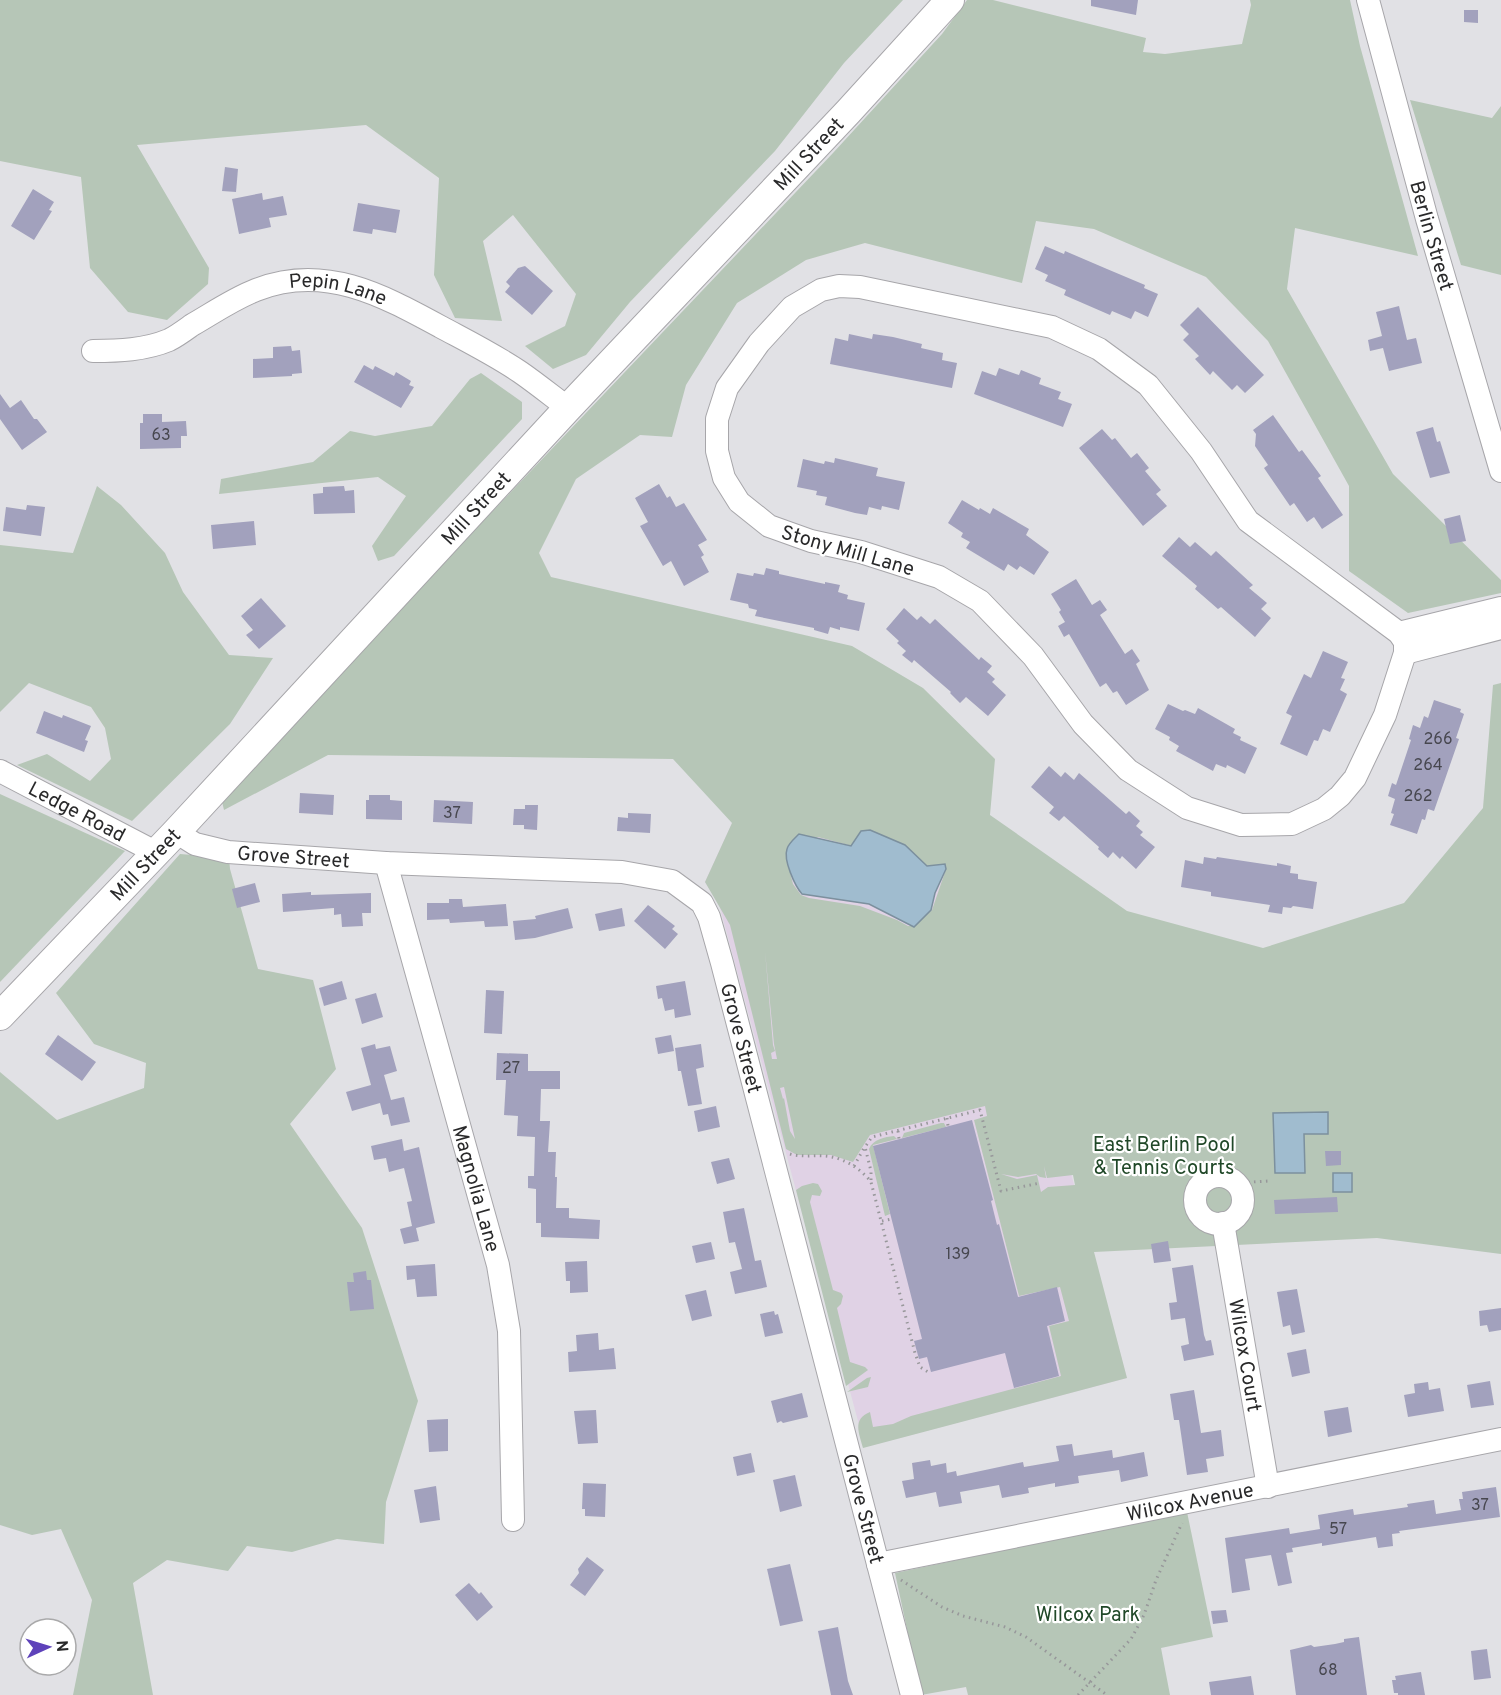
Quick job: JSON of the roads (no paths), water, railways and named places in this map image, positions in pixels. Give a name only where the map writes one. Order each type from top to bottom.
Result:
[{"type":"main road","name":"Mill Street","points":[[0,1016],[176,832],[950,0]]},
{"type":"street","name":"Berlin Street","points":[[1368,0],[1427,219],[1501,471]]},
{"type":"street","name":"Pepin Lane","points":[[93,351],[126,351],[170,339],[231,301],[279,282],[301,280],[339,282],[365,289],[391,300],[467,341],[518,371],[568,408]]},
{"type":"street","name":"Stony Mill Lane","points":[[839,286],[860,287],[1052,327],[1099,349],[1148,385],[1201,451],[1248,521],[1402,643],[1385,715],[1355,778],[1340,796],[1324,809],[1292,824],[1241,825],[1187,808],[1128,770],[1113,755],[1083,724],[1034,656],[980,601],[939,577],[861,552],[811,542],[769,526],[739,502],[724,478],[717,451],[717,419],[727,388],[759,343],[792,307],[821,290],[839,286]]},
{"type":"street","points":[[1402,643],[1501,608]]},
{"type":"street","points":[[1402,643],[1501,628]]},
{"type":"street","name":"Ledge Road","points":[[0,771],[155,852]]},
{"type":"street","name":"Grove Street","points":[[176,832],[195,844],[228,852],[386,863],[622,872],[672,881],[702,903],[709,917],[722,963],[887,1570],[912,1695]]},
{"type":"street","name":"Magnolia Lane","points":[[386,863],[498,1265],[509,1331],[513,1520]]},
{"type":"street","points":[[1224,1176],[1236,1183],[1243,1197],[1236,1217],[1222,1223],[1208,1221],[1202,1216],[1198,1210],[1196,1195],[1203,1182],[1209,1178],[1224,1176]]},
{"type":"street","name":"Wilcox Court","points":[[1222,1223],[1268,1487]]},
{"type":"street","name":"Wilcox Avenue","points":[[887,1570],[1191,1502],[1501,1439]]},
{"type":"water","points":[[870,830],[905,845],[927,866],[945,864],[946,869],[935,893],[931,910],[914,927],[869,904],[802,894],[793,879],[786,854],[789,845],[799,834],[851,846],[861,831]]},
{"type":"water","points":[[1328,1112],[1328,1134],[1304,1134],[1305,1173],[1275,1173],[1273,1113]]},
{"type":"water","points":[[1333,1173],[1352,1173],[1352,1192],[1333,1192]]},
{"type":"park label","name":"East Berlin Pool & Tennis Courts","points":[[1164,1156]]},
{"type":"park label","name":"Wilcox Park","points":[[1088,1614]]}]
